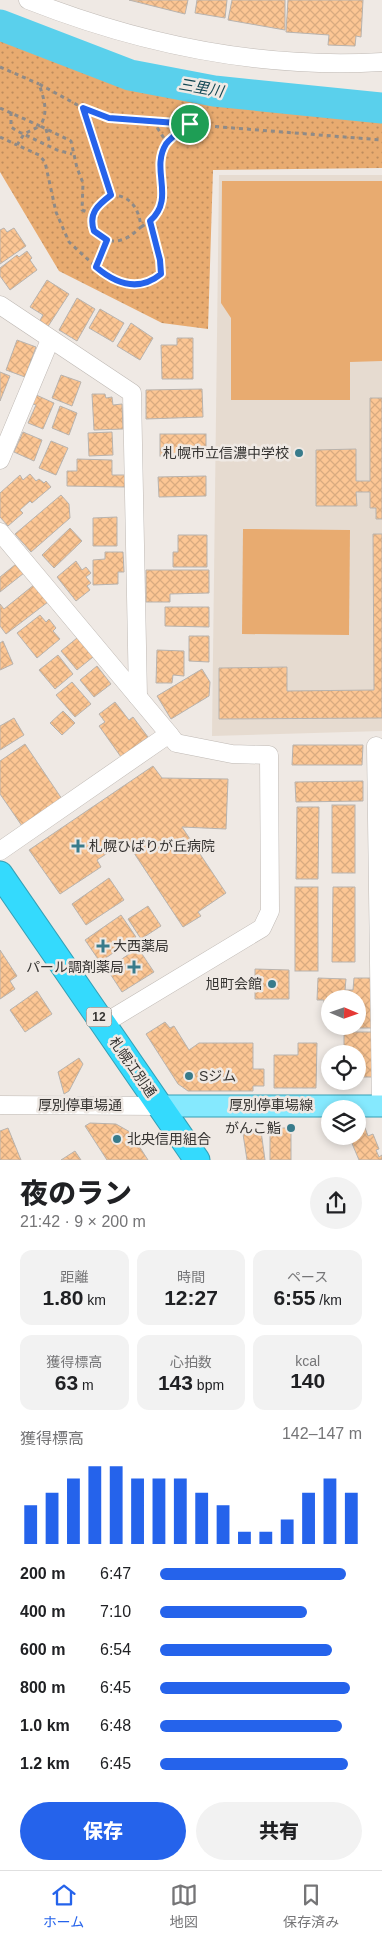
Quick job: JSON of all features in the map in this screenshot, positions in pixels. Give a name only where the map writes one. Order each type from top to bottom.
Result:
[{"type":"highway","name":"札幌江別通","points":[[0,874],[197,1160]]},
{"type":"main road","name":"厚別停車場線","points":[[160,1106],[381,1106]]},
{"type":"street","points":[[32,1],[113,29],[184,48],[297,63],[382,62]]},
{"type":"street","points":[[0,305],[132,393],[138,697]]},
{"type":"street","points":[[0,460],[50,340]]},
{"type":"street","points":[[0,532],[176,743],[232,754],[269,755],[270,911],[262,928],[103,1024]]},
{"type":"street","points":[[0,851],[169,734]]},
{"type":"street","points":[[376,746],[381,962],[381,1106]]},
{"type":"street","name":"厚別停車場通","points":[[0,1105],[160,1106]]},
{"type":"path","points":[[0,67],[39,84],[83,108],[109,118],[382,140]]},
{"type":"path","points":[[17,144],[24,134],[40,126],[45,119],[46,106],[39,84]]},
{"type":"path","points":[[0,108],[71,141],[72,154],[83,183],[82,210],[93,214]]},
{"type":"path","points":[[83,108],[111,195]]},
{"type":"path","points":[[11,112],[11,127],[57,150],[72,154]]},
{"type":"path","points":[[153,121],[167,143]]},
{"type":"path","points":[[141,227],[138,209],[122,196],[111,195],[99,203],[93,214],[94,231],[107,240],[120,241],[141,227],[150,221],[163,205],[162,152],[167,143],[190,124]]},
{"type":"path","points":[[46,129],[50,145]]},
{"type":"path","points":[[0,137],[39,155],[45,162],[56,212],[69,242],[106,275],[134,284],[144,284],[161,274],[160,260],[150,221]]},
{"type":"path","points":[[96,267],[107,240]]},
{"type":"shaded area","points":[[0,25],[211,97],[342,116],[382,114],[382,168],[213,170],[208,329],[162,323],[59,271],[0,172]]},
{"type":"shaded area","name":"札幌市立信濃中学校","points":[[219,175],[382,175],[382,731],[212,736]]},
{"type":"shaded area","points":[[222,181],[382,181],[382,361],[350,362],[350,400],[231,400],[231,318],[221,303]]},
{"type":"shaded area","points":[[243,529],[350,530],[349,635],[242,634]]},
{"type":"building","points":[[129,0],[188,0],[185,14]]},
{"type":"building","points":[[197,0],[227,0],[225,18],[195,13]]},
{"type":"building","points":[[232,0],[285,0],[285,30],[228,20]]},
{"type":"building","points":[[288,0],[363,0],[361,37],[356,36],[355,46],[328,45],[329,35],[286,32]]},
{"type":"building","points":[[4,228],[7,232],[14,228],[26,246],[0,264],[0,230]]},
{"type":"building","points":[[27,251],[32,258],[30,260],[37,270],[10,290],[0,276],[0,268],[17,255],[19,257]]},
{"type":"building","points":[[47,280],[69,294],[47,328],[39,322],[43,315],[30,307]]},
{"type":"building","points":[[77,298],[95,309],[77,341],[59,330]]},
{"type":"building","points":[[100,309],[124,323],[113,342],[89,328]]},
{"type":"building","points":[[131,323],[153,338],[140,360],[117,346]]},
{"type":"building","points":[[177,338],[193,338],[193,379],[162,379],[161,345],[177,345]]},
{"type":"building","points":[[17,340],[36,347],[25,377],[6,370]]},
{"type":"building","points":[[0,372],[10,376],[0,401]]},
{"type":"building","points":[[61,375],[81,382],[72,406],[52,398]]},
{"type":"building","points":[[202,389],[203,417],[146,419],[146,390]]},
{"type":"building","points":[[34,394],[54,403],[43,429],[28,423],[36,405],[30,403]]},
{"type":"building","points":[[92,394],[105,394],[106,398],[112,397],[113,405],[122,404],[123,429],[94,430]]},
{"type":"building","points":[[370,398],[382,398],[382,519],[376,519],[376,508],[370,508],[370,492],[356,492],[357,506],[316,506],[316,450],[356,449],[356,481],[370,481]]},
{"type":"building","points":[[60,406],[77,413],[69,435],[52,428]]},
{"type":"building","points":[[23,432],[42,440],[34,461],[14,452]]},
{"type":"building","points":[[112,432],[113,455],[89,456],[88,433]]},
{"type":"building","points":[[160,434],[206,434],[206,456],[160,456]]},
{"type":"building","points":[[51,441],[68,448],[56,475],[39,468]]},
{"type":"building","points":[[77,459],[112,460],[112,475],[126,475],[125,487],[67,486],[67,471],[77,471]]},
{"type":"building","points":[[30,474],[36,481],[39,479],[44,483],[46,481],[51,487],[32,503],[30,501],[20,510],[23,513],[8,526],[0,517],[0,493],[20,475],[23,480]]},
{"type":"building","points":[[206,476],[206,496],[159,497],[158,477]]},
{"type":"building","points":[[61,495],[69,504],[70,518],[31,552],[15,534]]},
{"type":"building","points":[[117,517],[117,546],[93,546],[93,518]]},
{"type":"building","points":[[70,528],[82,541],[54,568],[42,555]]},
{"type":"building","points":[[373,534],[382,534],[382,718],[219,719],[219,668],[287,667],[287,691],[374,690]]},
{"type":"building","points":[[178,535],[207,535],[207,567],[173,567],[173,552],[178,552]]},
{"type":"building","points":[[105,552],[123,552],[124,572],[118,572],[118,584],[93,585],[93,560],[105,559]]},
{"type":"building","points":[[76,561],[82,570],[86,567],[91,573],[86,577],[91,583],[87,586],[90,590],[76,601],[57,577]]},
{"type":"building","points":[[16,564],[24,573],[0,592],[0,577]]},
{"type":"building","points":[[146,570],[209,570],[209,593],[170,594],[170,602],[146,602]]},
{"type":"building","points":[[35,584],[48,602],[6,634],[0,626],[0,604],[4,609]]},
{"type":"building","points":[[165,607],[209,607],[209,627],[165,626]]},
{"type":"building","points":[[40,615],[46,622],[49,619],[56,628],[53,631],[60,639],[37,658],[17,633]]},
{"type":"building","points":[[189,636],[209,636],[209,662],[189,661]]},
{"type":"building","points":[[77,638],[93,657],[77,670],[61,651]]},
{"type":"building","points":[[3,641],[13,664],[0,670],[0,643]]},
{"type":"building","points":[[157,650],[184,651],[184,676],[173,675],[172,683],[156,683]]},
{"type":"building","points":[[58,655],[73,674],[55,689],[39,670]]},
{"type":"building","points":[[97,666],[111,684],[94,697],[80,680]]},
{"type":"building","points":[[202,669],[210,682],[209,696],[171,719],[157,696]]},
{"type":"building","points":[[72,682],[91,704],[75,717],[56,695]]},
{"type":"building","points":[[115,702],[129,720],[133,717],[148,737],[121,757],[99,726],[105,722],[99,714]]},
{"type":"building","points":[[63,711],[75,723],[62,735],[50,723]]},
{"type":"building","points":[[14,718],[24,735],[0,750],[0,726]]},
{"type":"building","points":[[25,744],[62,799],[22,826],[0,794],[0,761]]},
{"type":"building","points":[[293,745],[363,745],[362,765],[292,765]]},
{"type":"building","name":"札幌ひばりが丘病院","points":[[153,766],[162,778],[228,779],[226,829],[182,827],[226,893],[198,912],[201,916],[183,927],[126,841],[97,860],[101,867],[60,894],[29,850]]},
{"type":"building","points":[[363,781],[363,801],[296,802],[295,782]]},
{"type":"building","points":[[332,805],[355,805],[355,873],[332,873]]},
{"type":"building","points":[[297,807],[319,807],[318,879],[296,879]]},
{"type":"building","points":[[109,878],[124,900],[86,925],[72,904]]},
{"type":"building","points":[[295,887],[318,887],[318,971],[295,971]]},
{"type":"building","points":[[333,887],[355,887],[355,962],[332,962]]},
{"type":"building","points":[[148,906],[161,926],[141,939],[128,919]]},
{"type":"building","points":[[121,915],[136,937],[100,962],[85,940]]},
{"type":"building","points":[[138,948],[154,972],[122,992],[107,969]]},
{"type":"building","points":[[0,950],[17,976],[10,981],[15,989],[0,999]]},
{"type":"building","name":"旭町会館","points":[[255,969],[289,970],[289,999],[255,999]]},
{"type":"building","points":[[318,978],[346,979],[345,990],[321,990],[321,1000],[317,1000]]},
{"type":"building","points":[[354,978],[376,978],[375,1028],[366,1028],[366,990],[353,990]]},
{"type":"building","points":[[37,991],[52,1014],[25,1032],[10,1010]]},
{"type":"building","points":[[165,1022],[170,1028],[174,1026],[189,1050],[199,1043],[253,1043],[253,1069],[264,1069],[264,1086],[253,1086],[253,1091],[188,1091],[178,1084],[146,1034]]},
{"type":"building","points":[[366,1032],[374,1032],[374,1077],[366,1077],[366,1045],[344,1045],[344,1035],[366,1035]]},
{"type":"building","points":[[298,1043],[317,1043],[316,1088],[274,1088],[274,1055],[298,1055]]},
{"type":"building","points":[[79,1058],[83,1064],[69,1091],[64,1094],[58,1072]]},
{"type":"building","points":[[90,1123],[116,1124],[130,1132],[148,1160],[107,1160],[85,1126]]},
{"type":"building","points":[[8,1128],[21,1160],[0,1160],[0,1131]]},
{"type":"building","points":[[270,1128],[291,1128],[291,1160],[270,1160]]},
{"type":"building","points":[[366,1130],[368,1136],[373,1134],[379,1149],[376,1150],[379,1157],[382,1155],[382,1160],[359,1160],[353,1145],[366,1145]]},
{"type":"building","points":[[261,1131],[265,1160],[247,1160],[243,1134]]},
{"type":"building","points":[[75,1151],[81,1160],[61,1160]]},
{"type":"waterway","name":"三里川","points":[[0,25],[130,75],[214,91],[382,108]]},
{"type":"place","name":"札幌市立信濃中学校","points":[[299,453]]},
{"type":"place","name":"札幌ひばりが丘病院","points":[[78,846]]},
{"type":"place","name":"大西薬局","points":[[103,946]]},
{"type":"place","name":"パール調剤薬局","points":[[134,967]]},
{"type":"place","name":"旭町会館","points":[[272,984]]},
{"type":"place","name":"Sジム","points":[[189,1076]]},
{"type":"place","name":"がんこ鮨","points":[[291,1128]]},
{"type":"place","name":"北央信用組合","points":[[117,1139]]},
{"type":"route","points":[[83,108],[109,118],[190,124],[169,140],[162,152],[163,205],[156,216],[150,221],[157,244],[161,274],[144,284],[120,282],[96,267],[107,240],[94,231],[93,214],[99,203],[111,195],[83,108]]}]
